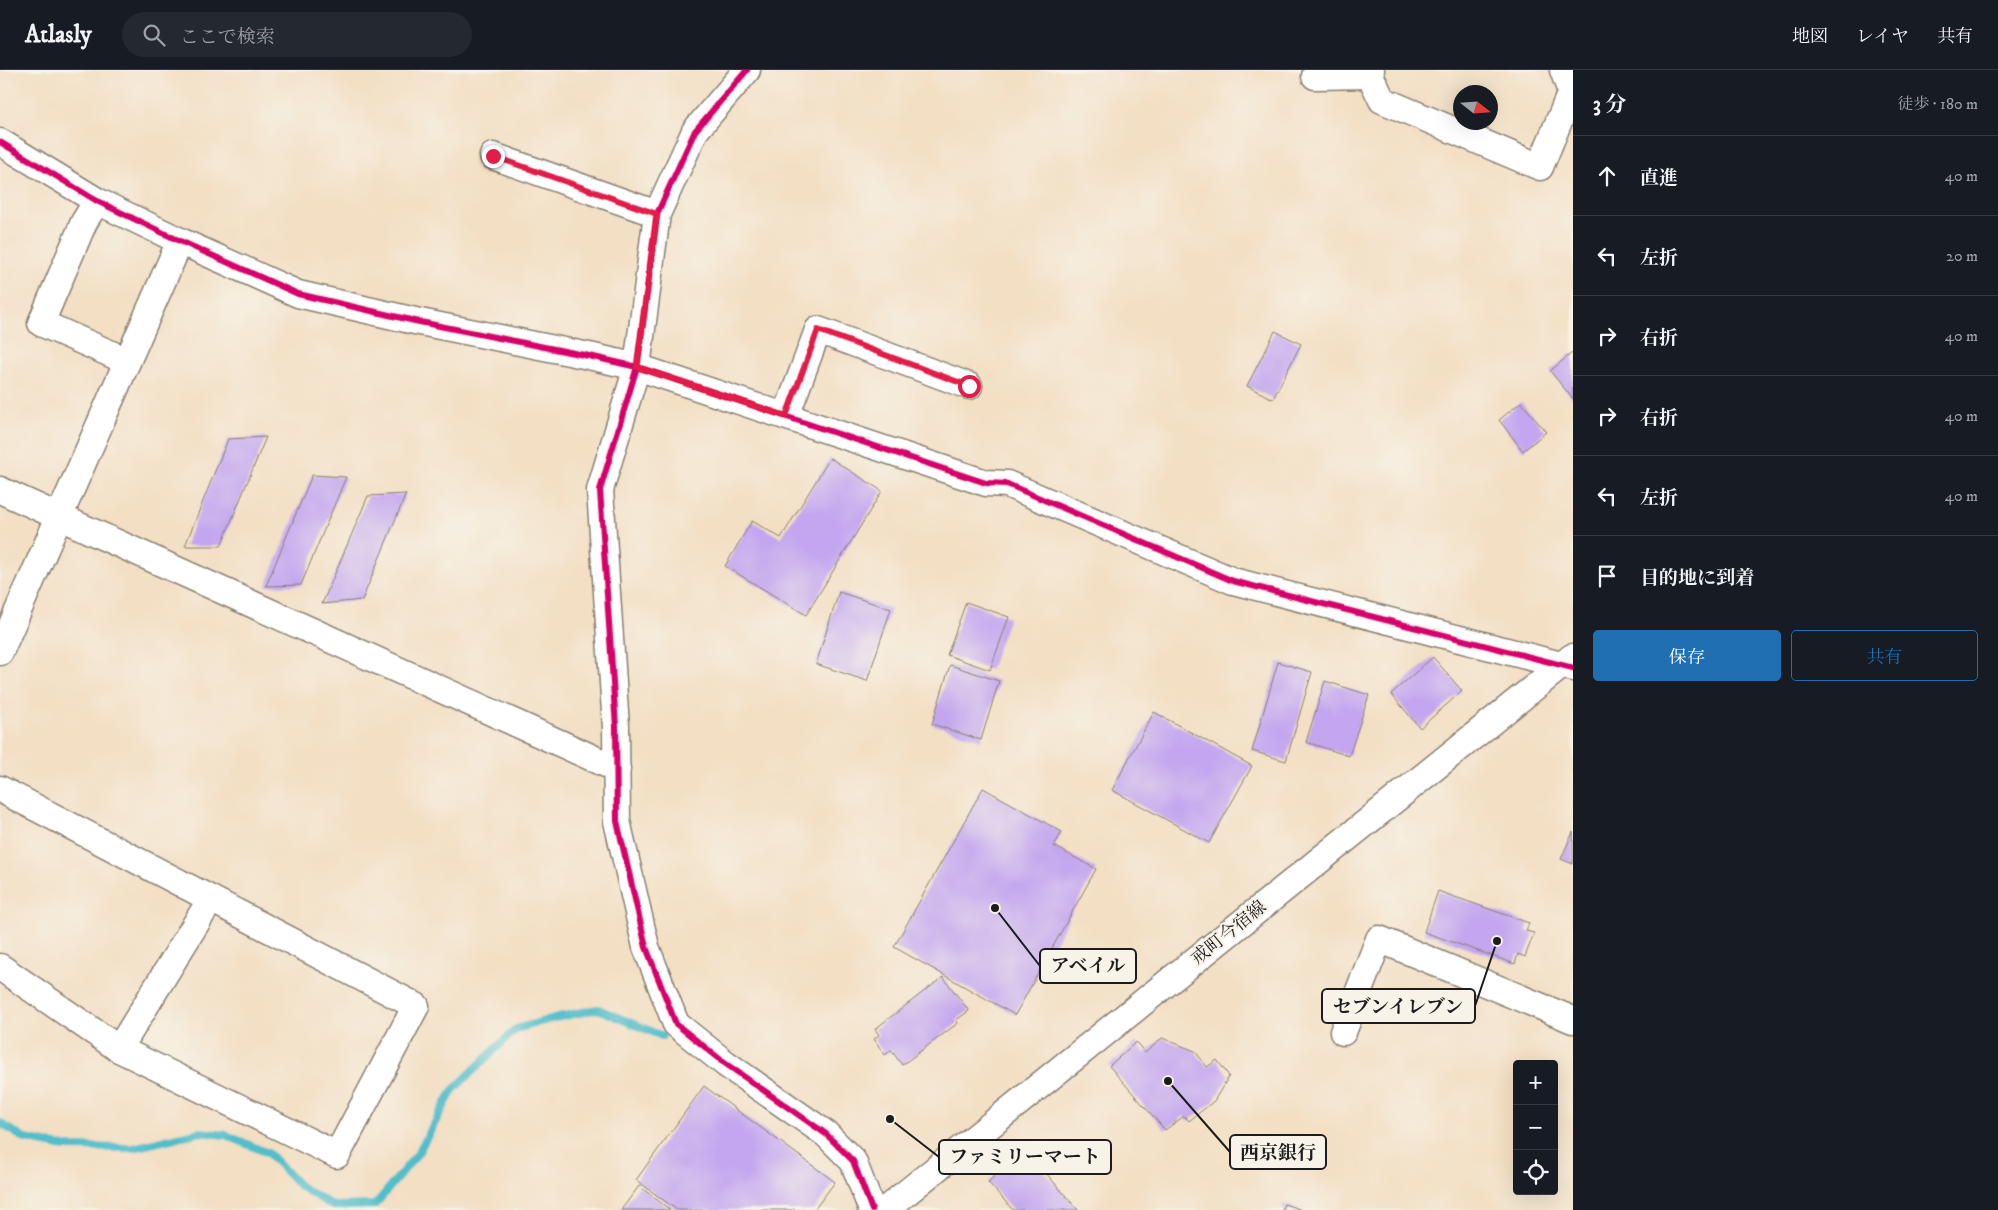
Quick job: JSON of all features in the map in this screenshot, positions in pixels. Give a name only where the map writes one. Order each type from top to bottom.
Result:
[{"type":"street","points":[[747,70],[695,131],[657,214],[637,367],[600,490],[616,727],[617,821],[644,937],[676,1024],[726,1064],[826,1134],[853,1161],[872,1210]]},
{"type":"street","points":[[1315,76],[1370,72],[1382,100],[1540,166],[1571,92],[1563,70]]},
{"type":"street","points":[[0,142],[97,201],[298,294],[415,321],[637,367],[986,483],[1006,484],[1233,581],[1569,663]]},
{"type":"street","points":[[493,156],[657,214]]},
{"type":"street","points":[[97,201],[84,222],[41,323],[127,361]]},
{"type":"street","points":[[0,652],[180,241]]},
{"type":"street","points":[[786,416],[818,330],[969,386]]},
{"type":"street","points":[[0,490],[617,769]]},
{"type":"street","name":"戒町今宿線","points":[[885,1210],[1569,663]]},
{"type":"street","points":[[0,789],[416,1006],[337,1155],[119,1049],[0,967]]},
{"type":"street","points":[[119,1049],[210,899]]},
{"type":"street","points":[[1343,1032],[1379,939],[1573,1020]]},
{"type":"building","points":[[1275,331],[1301,344],[1273,399],[1247,386]]},
{"type":"building","points":[[1573,352],[1573,399],[1550,371]]},
{"type":"building","points":[[1521,402],[1546,432],[1523,451],[1499,420]]},
{"type":"building","points":[[266,437],[221,546],[185,546],[228,439]]},
{"type":"building","points":[[830,458],[882,491],[806,615],[725,566],[752,521],[781,538]]},
{"type":"building","points":[[312,475],[346,477],[301,585],[266,586]]},
{"type":"building","points":[[406,494],[362,600],[322,604],[368,496]]},
{"type":"building","points":[[839,592],[891,609],[867,681],[816,664]]},
{"type":"building","points":[[966,602],[1009,617],[990,670],[947,655]]},
{"type":"building","points":[[1433,657],[1462,691],[1420,728],[1391,694]]},
{"type":"building","points":[[1278,662],[1312,672],[1286,761],[1252,751]]},
{"type":"building","points":[[950,665],[999,681],[981,740],[932,724]]},
{"type":"building","points":[[1325,681],[1369,695],[1349,756],[1306,742]]},
{"type":"building","points":[[1154,712],[1252,766],[1209,843],[1112,790]]},
{"type":"building","points":[[983,788],[1062,832],[1054,846],[1096,869],[1015,1015],[894,947]]},
{"type":"building","points":[[1573,832],[1573,864],[1561,859]]},
{"type":"building","points":[[1438,891],[1529,923],[1526,931],[1534,933],[1525,957],[1518,954],[1515,964],[1424,932]]},
{"type":"building","points":[[943,977],[969,1011],[956,1020],[958,1023],[902,1065],[891,1050],[885,1055],[874,1039],[879,1035],[875,1029]]},
{"type":"building","points":[[1162,1038],[1195,1051],[1207,1067],[1217,1060],[1229,1076],[1214,1101],[1189,1121],[1184,1116],[1165,1130],[1109,1066],[1136,1042],[1145,1053]]},
{"type":"building","points":[[704,1086],[835,1182],[814,1210],[677,1210],[636,1180]]},
{"type":"building","points":[[1025,1149],[1078,1210],[1013,1210],[988,1182]]},
{"type":"building","points":[[639,1186],[670,1210],[621,1210]]},
{"type":"building","points":[[1284,1204],[1302,1210],[1282,1210]]},
{"type":"waterway","points":[[0,1123],[25,1139],[65,1147],[133,1148],[200,1132],[226,1135],[268,1153],[301,1187],[333,1206],[375,1205],[418,1153],[453,1090],[516,1029],[554,1018],[598,1009],[662,1036]]},
{"type":"cycle path","points":[[747,70],[695,131],[657,214],[637,367],[600,490],[616,727],[617,821],[646,947],[676,1024],[726,1064],[826,1134],[853,1161],[872,1210]]},
{"type":"cycle path","points":[[0,142],[97,201],[298,294],[415,321],[637,367],[986,483],[1007,484],[1233,581],[1573,668]]},
{"type":"place","name":"アベイル","points":[[995,908]]},
{"type":"place","name":"セブンイレブン","points":[[1497,941]]},
{"type":"place","name":"西京銀行","points":[[1168,1081]]},
{"type":"place","name":"ファミリーマート","points":[[890,1119]]},
{"type":"route","points":[[493,156],[657,214],[637,367],[786,416],[818,330],[969,386]]}]
